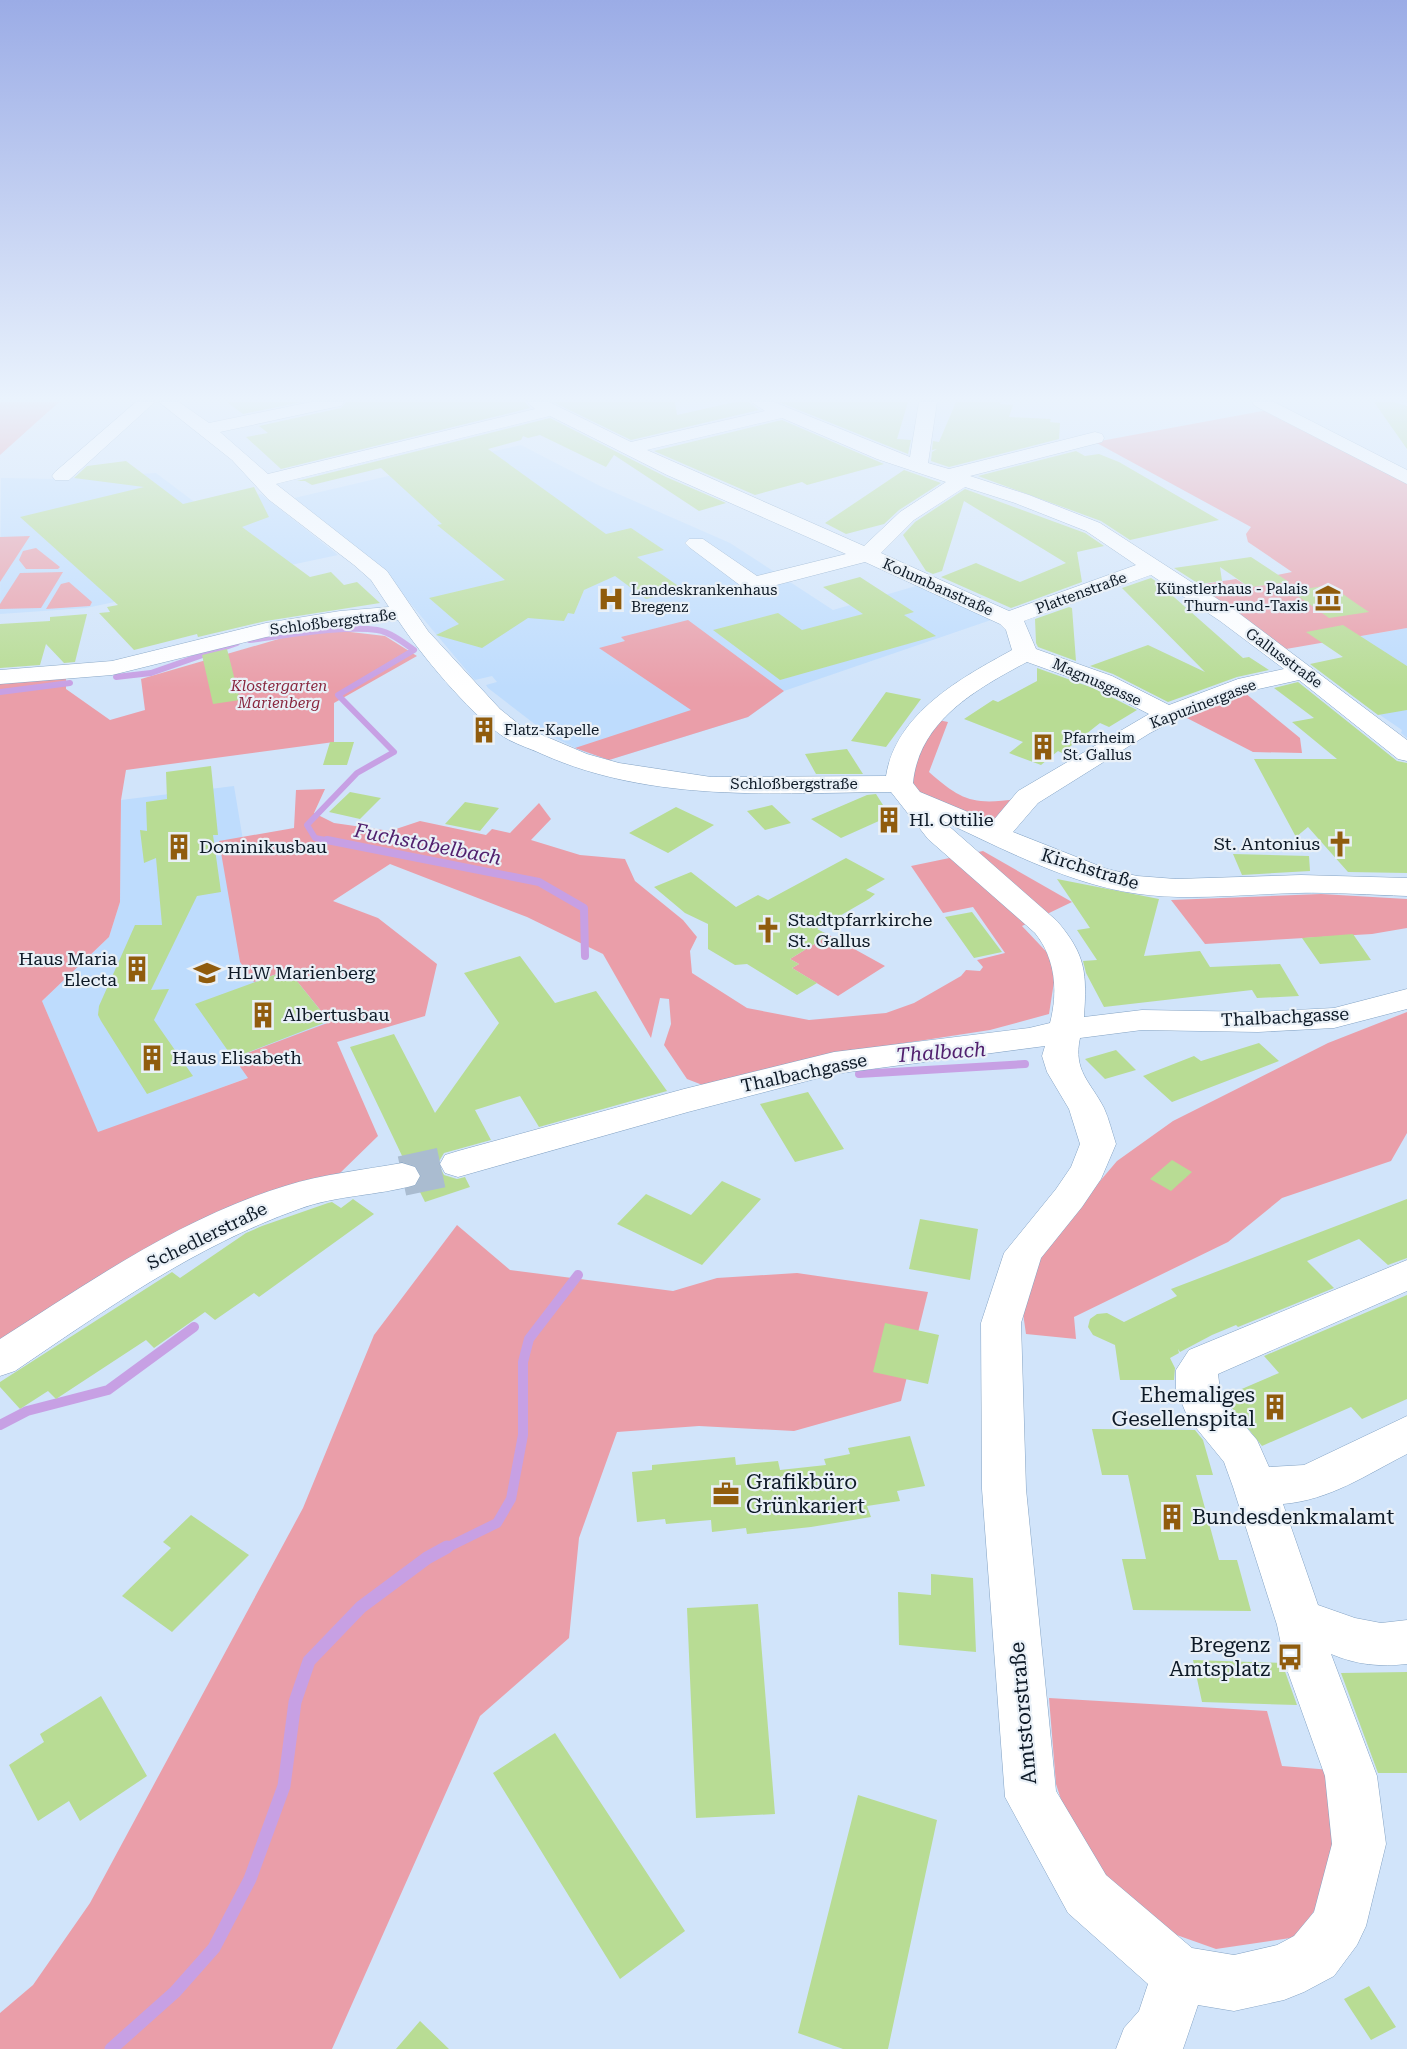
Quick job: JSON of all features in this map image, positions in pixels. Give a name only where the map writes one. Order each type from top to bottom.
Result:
[{"type":"street","points":[[279,498],[362,560],[379,576],[403,613]]},
{"type":"street","points":[[738,498],[867,555]]},
{"type":"street","name":"Kolumbanstraße","points":[[930,498],[867,555],[1008,619],[1017,627],[1025,653]]},
{"type":"street","name":"Gallusstraße","points":[[1012,498],[1093,527],[1155,566],[1303,672],[1407,753]]},
{"type":"street","points":[[696,543],[753,584],[867,555]]},
{"type":"street","name":"Plattenstraße","points":[[1008,619],[1155,566]]},
{"type":"street","name":"Schloßbergstraße","points":[[0,677],[112,668],[266,630],[340,618],[403,613],[491,714],[512,731],[578,760],[617,771],[711,785],[905,791]]},
{"type":"street","points":[[1025,653],[972,684],[929,717],[904,756],[905,791],[938,833],[1046,927],[1060,944],[1071,979],[1064,1030]]},
{"type":"street","name":"Magnusgasse","points":[[1025,653],[1103,681],[1168,714]]},
{"type":"street","name":"Kapuzinergasse","points":[[996,836],[1028,797],[1168,714],[1246,684],[1303,672]]},
{"type":"street","name":"Kirchstraße","points":[[905,791],[1028,850],[1097,875],[1151,887],[1312,884],[1407,887]]},
{"type":"street","name":"Thalbachgasse","points":[[458,1164],[684,1101],[834,1063],[1029,1039],[1064,1030],[1142,1020],[1258,1023],[1334,1018],[1407,999]]},
{"type":"street","name":"Amtstorstraße","points":[[1064,1030],[1059,1056],[1064,1072],[1087,1110],[1098,1144],[1088,1170],[1069,1198],[1023,1253],[1001,1323],[1004,1489],[1030,1797],[1087,1894],[1179,1974]]},
{"type":"street","name":"Schedlerstraße","points":[[0,1360],[175,1248],[219,1227],[287,1198],[402,1176]]},
{"type":"street","points":[[1145,2049],[1163,2028],[1179,1974],[1234,1983],[1284,1971],[1314,1956],[1338,1926],[1359,1844],[1351,1776],[1255,1487],[1238,1448],[1203,1406],[1197,1389],[1197,1370],[1204,1361],[1407,1275]]},
{"type":"street","points":[[1255,1487],[1309,1483],[1407,1434]]},
{"type":"street","points":[[1302,1634],[1325,1627],[1349,1639],[1381,1645],[1407,1642]]},
{"type":"shaded area","points":[[1,498],[189,498],[201,507],[244,498],[266,498],[338,555],[86,608],[0,614]]},
{"type":"shaded area","name":"Landeskrankenhaus Bregenz","points":[[627,498],[730,543],[833,610],[923,584],[991,620],[784,691],[748,717],[609,760],[582,751],[549,735],[488,688],[486,685],[497,682],[492,676],[475,680],[384,572],[290,499]]},
{"type":"shaded area","points":[[1407,628],[1407,738],[1401,733],[1402,730],[1380,715],[1344,639]]},
{"type":"shaded area","name":"HLW Marienberg","points":[[234,786],[246,858],[345,1022],[310,1055],[98,1133],[42,1001],[109,937],[120,902],[121,800]]},
{"type":"green space","points":[[1197,498],[1407,498],[1407,628],[1286,649],[1198,585],[1236,579],[1249,587],[1286,582],[1277,575],[1292,572],[1248,542],[1246,534],[1251,527]]},
{"type":"green space","points":[[30,536],[0,582],[0,537]]},
{"type":"green space","points":[[36,548],[60,567],[58,569],[26,569],[19,560],[23,551]]},
{"type":"green space","points":[[63,572],[41,608],[0,609],[0,604],[20,573]]},
{"type":"green space","points":[[69,582],[92,602],[90,606],[46,609],[61,584]]},
{"type":"green space","points":[[688,620],[784,691],[748,717],[609,760],[575,748],[691,710],[599,648],[625,641],[621,637]]},
{"type":"green space","name":"Klostergarten Marienberg","points":[[333,630],[385,636],[417,656],[334,703],[334,742],[126,770],[121,800],[120,902],[109,937],[42,1001],[98,1132],[248,1078],[234,1058],[330,1022],[288,970],[254,982],[240,962],[219,841],[294,828],[296,790],[325,789],[314,813],[334,823],[390,831],[420,821],[486,835],[492,829],[510,833],[539,803],[551,819],[531,840],[580,855],[625,859],[635,881],[683,920],[697,937],[690,951],[692,973],[747,1008],[809,1020],[886,1013],[914,1003],[961,976],[966,970],[980,971],[983,967],[977,960],[1005,953],[973,907],[943,913],[911,866],[983,851],[1072,902],[1022,926],[1057,963],[1049,1014],[990,1030],[886,1046],[705,1086],[687,1079],[664,1045],[671,1024],[669,999],[660,998],[651,1038],[603,954],[527,917],[390,864],[333,901],[378,918],[437,964],[425,1016],[337,1042],[378,1136],[338,1175],[0,1347],[0,680],[66,674],[66,689],[110,720],[145,710],[141,679],[282,638]]},
{"type":"green space","points":[[1245,693],[1300,738],[1302,753],[1253,752],[1183,716]]},
{"type":"green space","points":[[933,719],[948,722],[929,772],[950,789],[969,799],[989,801],[1017,799],[991,828],[923,797],[907,783]]},
{"type":"green space","points":[[1321,894],[1407,899],[1407,928],[1372,934],[1205,944],[1171,900]]},
{"type":"green space","points":[[829,935],[885,966],[838,996],[792,968],[799,964],[790,959]]},
{"type":"green space","points":[[1407,1012],[1407,1133],[1391,1161],[1282,1198],[1228,1242],[1074,1317],[1076,1339],[1026,1334],[1021,1299],[1050,1240],[1117,1161],[1173,1121],[1328,1043]]},
{"type":"green space","points":[[457,1225],[510,1270],[673,1291],[717,1278],[797,1273],[928,1292],[901,1401],[794,1431],[699,1426],[617,1432],[579,1538],[569,1638],[480,1716],[332,2049],[0,2049],[0,2013],[33,1985],[90,1903],[303,1508],[374,1335]]},
{"type":"green space","points":[[1049,1698],[1267,1711],[1282,1766],[1331,1770],[1338,1812],[1327,1891],[1297,1937],[1216,1949],[1157,1928],[1104,1880],[1072,1834],[1056,1784]]},
{"type":"building","points":[[100,498],[175,498],[183,504],[210,498],[259,498],[269,517],[242,527],[310,577],[331,572],[344,585],[357,582],[380,603],[266,621],[198,637],[197,634],[134,650],[99,613],[110,612],[107,607],[118,605],[20,517]]},
{"type":"building","points":[[413,498],[555,498],[606,534],[631,528],[664,550],[637,557],[684,590],[646,599],[615,576],[584,590],[574,614],[568,613],[564,621],[528,618],[482,648],[436,635],[459,624],[429,598],[505,580],[437,525],[442,524]]},
{"type":"building","points":[[679,498],[714,498],[726,503],[699,511]]},
{"type":"building","points":[[863,498],[918,498],[899,510],[884,524],[846,534],[825,523]]},
{"type":"building","points":[[952,498],[989,498],[1085,533],[1104,546],[1077,552],[1082,582],[1011,608],[941,577],[976,563],[1020,582],[1066,563],[964,501],[942,571],[933,574],[926,571],[903,535],[915,522]]},
{"type":"building","points":[[1037,498],[1180,498],[1219,520],[1130,540],[1101,521]]},
{"type":"building","points":[[1251,557],[1289,582],[1249,587],[1220,567],[1222,581],[1199,584],[1174,568]]},
{"type":"building","points":[[860,577],[914,612],[904,615],[936,636],[780,680],[713,630],[778,613],[802,630],[863,614],[823,587]]},
{"type":"building","points":[[1151,578],[1168,589],[1166,590],[1243,658],[1249,657],[1269,670],[1237,677],[1168,702],[1113,674],[1090,666],[1148,645],[1205,672],[1122,588]]},
{"type":"building","name":"Künstlerhaus - Palais Thurn-und-Taxis","points":[[1330,585],[1369,612],[1329,618],[1291,591]]},
{"type":"building","points":[[1069,607],[1072,608],[1076,661],[1038,647],[1036,643],[1035,619]]},
{"type":"building","points":[[87,614],[75,662],[64,663],[46,644],[40,665],[0,668],[0,624],[50,621],[50,617]]},
{"type":"building","points":[[1343,625],[1407,666],[1407,710],[1378,715],[1310,664],[1343,657],[1306,632]]},
{"type":"building","points":[[227,649],[240,700],[213,704],[202,655]]},
{"type":"building","points":[[1037,668],[1093,688],[1137,710],[1109,727],[1100,723],[1062,753],[1058,751],[1041,765],[1009,753],[1023,742],[964,719],[993,700],[998,702],[1037,681]]},
{"type":"building","points":[[1298,682],[1397,761],[1407,763],[1407,873],[1348,872],[1308,827],[1296,837],[1254,759],[1337,759],[1292,722],[1314,718],[1274,688]]},
{"type":"building","points":[[886,692],[921,699],[886,747],[851,741]]},
{"type":"building","points":[[330,742],[354,742],[347,765],[323,765]]},
{"type":"building","points":[[847,749],[863,774],[816,774],[805,754]]},
{"type":"building","points":[[211,766],[218,835],[213,835],[221,892],[197,896],[151,990],[169,989],[154,1020],[193,1076],[147,1094],[101,1021],[98,1015],[99,1006],[135,925],[162,925],[156,858],[144,863],[140,830],[147,831],[146,802],[167,799],[166,772]]},
{"type":"building","points":[[350,792],[381,798],[360,819],[329,812]]},
{"type":"building","points":[[876,794],[890,816],[841,838],[811,819],[867,795]]},
{"type":"building","points":[[465,802],[499,808],[480,831],[445,824]]},
{"type":"building","points":[[772,805],[791,823],[765,830],[747,811]]},
{"type":"building","points":[[676,807],[714,825],[668,853],[629,833]]},
{"type":"building","points":[[1233,854],[1309,856],[1310,871],[1242,875]]},
{"type":"building","name":"Stadtpfarrkirche St. Gallus","points":[[846,858],[885,879],[866,890],[875,894],[869,899],[817,929],[829,935],[790,959],[799,964],[792,968],[817,983],[797,995],[747,964],[735,965],[708,949],[708,924],[685,913],[654,887],[691,872],[736,907],[758,895],[768,900]]},
{"type":"building","points":[[1057,879],[1159,899],[1144,956],[1200,951],[1210,967],[1280,964],[1299,996],[1257,998],[1252,990],[1104,1007],[1086,973],[1083,961],[1097,960],[1077,930],[1090,928]]},
{"type":"building","points":[[972,912],[1002,952],[974,958],[945,917]]},
{"type":"building","points":[[1353,934],[1371,960],[1320,964],[1302,938]]},
{"type":"building","points":[[520,956],[555,1003],[596,991],[667,1091],[539,1127],[520,1096],[475,1110],[491,1140],[444,1153],[438,1163],[444,1175],[457,1179],[465,1177],[470,1187],[425,1202],[417,1186],[422,1175],[416,1165],[405,1162],[350,1047],[394,1034],[435,1113],[499,1023],[464,973]]},
{"type":"building","name":"Albertusbau","points":[[288,970],[329,1021],[233,1058],[195,1004]]},
{"type":"building","points":[[1259,1043],[1279,1061],[1172,1102],[1143,1076],[1194,1056],[1201,1061]]},
{"type":"building","points":[[1116,1050],[1136,1070],[1105,1079],[1085,1059]]},
{"type":"building","points":[[808,1092],[844,1149],[795,1162],[760,1104]]},
{"type":"building","points":[[1172,1160],[1192,1172],[1171,1191],[1150,1179]]},
{"type":"building","points":[[722,1181],[761,1199],[702,1265],[617,1224],[646,1194],[691,1215]]},
{"type":"building","points":[[353,1199],[374,1214],[259,1297],[254,1293],[215,1320],[205,1312],[154,1348],[146,1340],[56,1399],[48,1391],[20,1409],[0,1387],[0,1382],[172,1272],[180,1278],[246,1233],[262,1226],[332,1202],[341,1208]]},
{"type":"building","points":[[1407,1199],[1407,1258],[1388,1265],[1359,1239],[1307,1261],[1334,1288],[1238,1327],[1236,1325],[1180,1352],[1178,1349],[1179,1353],[1170,1358],[1175,1368],[1174,1380],[1120,1380],[1115,1345],[1093,1335],[1088,1327],[1090,1319],[1097,1314],[1107,1313],[1124,1322],[1177,1296],[1171,1289]]},
{"type":"building","points":[[920,1219],[978,1229],[970,1280],[909,1269]]},
{"type":"building","points":[[1407,1295],[1407,1399],[1362,1419],[1351,1407],[1262,1446],[1223,1397],[1279,1373],[1264,1356]]},
{"type":"building","points":[[885,1323],[939,1335],[928,1384],[873,1372]]},
{"type":"building","name":"Bundesdenkmalamt","points":[[1092,1429],[1195,1430],[1203,1440],[1213,1475],[1196,1475],[1219,1560],[1237,1560],[1251,1611],[1133,1610],[1122,1559],[1146,1559],[1128,1475],[1102,1475]]},
{"type":"building","points":[[910,1436],[925,1486],[897,1491],[900,1501],[867,1506],[871,1517],[747,1534],[746,1528],[712,1532],[711,1520],[666,1524],[665,1519],[637,1522],[632,1472],[652,1470],[652,1465],[735,1457],[736,1465],[778,1461],[780,1470],[826,1465],[824,1459],[850,1454],[848,1448]]},
{"type":"building","points":[[191,1515],[249,1555],[172,1632],[122,1596],[171,1548],[163,1542]]},
{"type":"building","points":[[931,1574],[973,1578],[976,1652],[899,1645],[898,1592],[931,1595]]},
{"type":"building","points":[[758,1604],[775,1814],[696,1818],[687,1608]]},
{"type":"building","points":[[1193,1660],[1282,1663],[1297,1705],[1202,1702]]},
{"type":"building","points":[[1407,1672],[1407,1773],[1378,1773],[1341,1673]]},
{"type":"building","points":[[101,1696],[147,1776],[80,1821],[69,1801],[38,1821],[9,1765],[44,1742],[40,1734]]},
{"type":"building","points":[[555,1733],[685,1931],[620,1979],[493,1773]]},
{"type":"building","points":[[858,1795],[937,1820],[888,2049],[843,2049],[798,2033]]},
{"type":"building","points":[[1369,1986],[1396,2027],[1371,2040],[1344,1999]]},
{"type":"building","points":[[420,2021],[449,2049],[396,2049]]},
{"type":"waterway","name":"Fuchstobelbach","points":[[249,640],[313,632],[363,629],[387,633],[414,650],[338,695],[394,752],[357,773],[307,825],[315,838],[335,842]]},
{"type":"waterway","name":"Fuchstobelbach","points":[[116,677],[151,673],[237,643]]},
{"type":"waterway","name":"Fuchstobelbach","points":[[0,692],[70,683]]},
{"type":"waterway","name":"Fuchstobelbach","points":[[327,840],[539,882],[584,908],[585,956]]},
{"type":"waterway","name":"Thalbach","points":[[859,1074],[1025,1064]]},
{"type":"waterway","points":[[444,1549],[497,1523],[511,1499],[523,1435],[523,1362],[529,1339],[578,1275]]},
{"type":"waterway","name":"Thalbach","points":[[0,1425],[27,1411],[108,1390],[194,1327]]},
{"type":"waterway","points":[[111,2049],[175,1992],[214,1948],[250,1879],[284,1786],[295,1702],[309,1661],[361,1607],[427,1558],[447,1547]]},
{"type":"tunnel","points":[[402,1176],[458,1164]]},
{"type":"place","name":"Künstlerhaus - Palais Thurn-und-Taxis","points":[[1328,598]]},
{"type":"place","name":"Landeskrankenhaus Bregenz","points":[[611,599]]},
{"type":"place","name":"Flatz-Kapelle","points":[[484,730]]},
{"type":"place","name":"Pfarrheim St. Gallus","points":[[1043,747]]},
{"type":"place","name":"Hl. Ottilie","points":[[889,820]]},
{"type":"place","name":"St. Antonius","points":[[1340,844]]},
{"type":"place","name":"Dominikusbau","points":[[179,847]]},
{"type":"place","name":"Stadtpfarrkirche St. Gallus","points":[[768,930]]},
{"type":"place","name":"Haus Maria Electa","points":[[137,969]]},
{"type":"place","name":"HLW Marienberg","points":[[207,973]]},
{"type":"place","name":"Albertusbau","points":[[263,1015]]},
{"type":"place","name":"Haus Elisabeth","points":[[152,1058]]},
{"type":"place","name":"Ehemaliges Gesellenspital","points":[[1275,1407]]},
{"type":"place","name":"Grafikbüro Grünkariert","points":[[726,1494]]},
{"type":"place","name":"Bundesdenkmalamt","points":[[1172,1517]]},
{"type":"place","name":"Bregenz Amtsplatz","points":[[1290,1657]]}]
